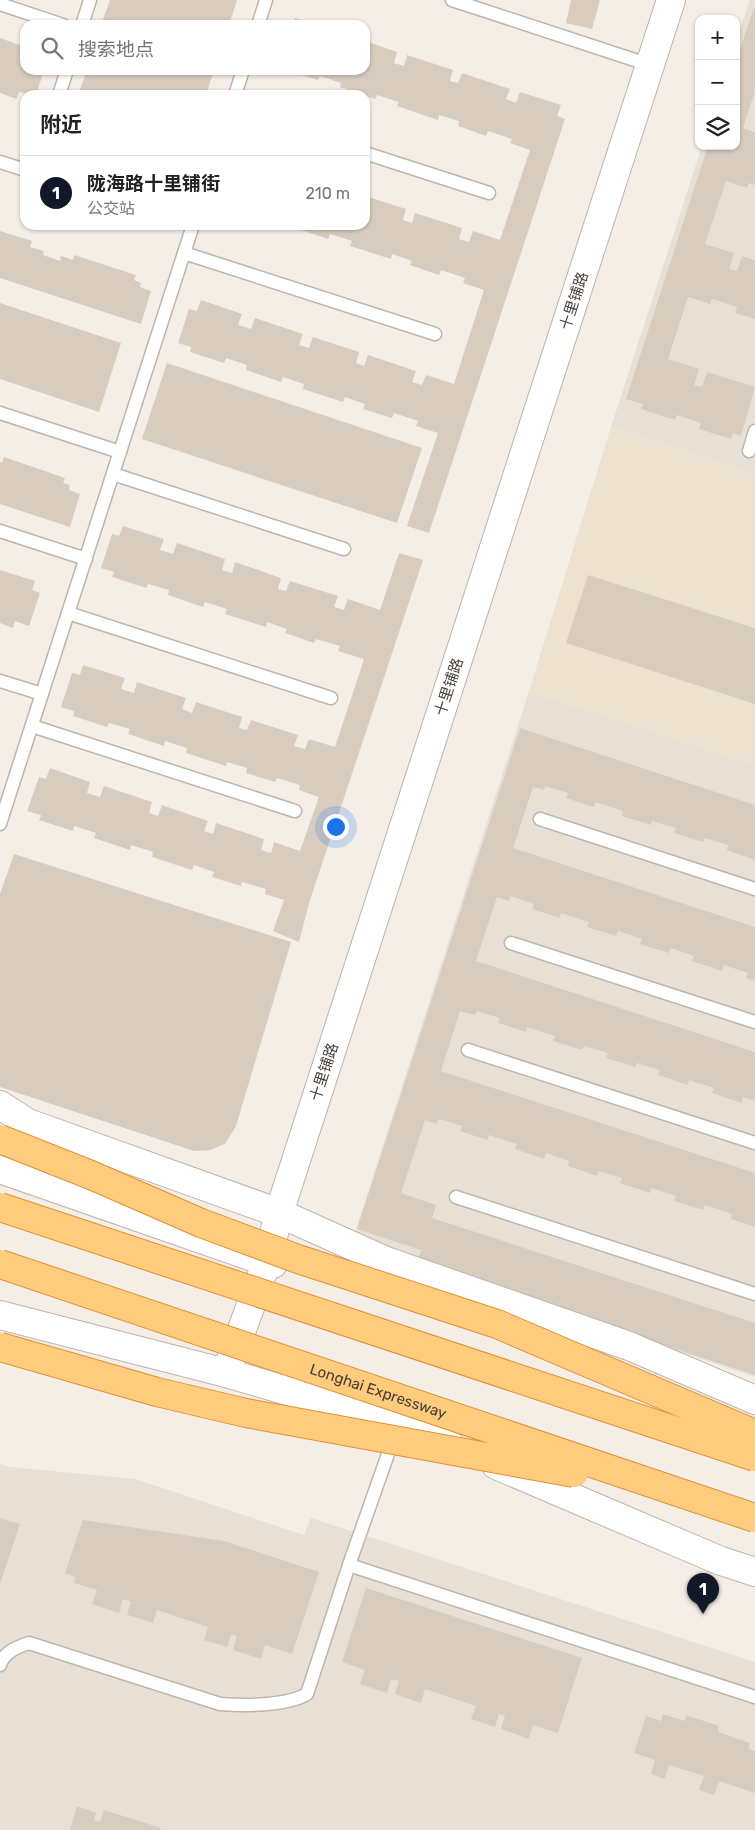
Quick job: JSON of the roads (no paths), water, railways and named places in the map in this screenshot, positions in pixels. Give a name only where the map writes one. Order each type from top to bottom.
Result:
[{"type":"highway","points":[[0,1139],[92,1175],[201,1223],[298,1259],[497,1324],[755,1434]]},
{"type":"highway","points":[[0,1207],[755,1457]]},
{"type":"highway","name":"Longhai Expressway","points":[[0,1264],[664,1489],[755,1518]]},
{"type":"highway","points":[[0,1347],[157,1392],[246,1413],[664,1489]]},
{"type":"street","name":"十里铺路","points":[[226,1372],[267,1262],[279,1213],[671,0]]},
{"type":"street","points":[[0,1105],[28,1123],[279,1213],[386,1260],[629,1346],[755,1400]]},
{"type":"street","points":[[0,1169],[267,1262],[755,1421]]},
{"type":"street","points":[[0,1315],[226,1372],[399,1423],[721,1561],[755,1572]]},
{"type":"lane","points":[[84,20],[90,0]]},
{"type":"lane","points":[[260,20],[266,0]]},
{"type":"lane","points":[[452,0],[650,65]]},
{"type":"lane","points":[[0,4],[48,20]]},
{"type":"lane","points":[[61,90],[65,75]]},
{"type":"lane","points":[[237,90],[241,75]]},
{"type":"lane","points":[[370,155],[489,193]]},
{"type":"lane","points":[[0,162],[20,168]]},
{"type":"lane","points":[[0,824],[191,230]]},
{"type":"lane","points":[[184,253],[435,334]]},
{"type":"lane","points":[[0,413],[120,452]]},
{"type":"lane","points":[[749,451],[755,431]]},
{"type":"lane","points":[[113,474],[344,549]]},
{"type":"lane","points":[[0,531],[86,559]]},
{"type":"lane","points":[[68,613],[331,698]]},
{"type":"lane","points":[[0,681],[42,694]]},
{"type":"lane","points":[[32,726],[295,811]]},
{"type":"lane","points":[[540,820],[755,889]]},
{"type":"lane","points":[[511,943],[755,1022]]},
{"type":"lane","points":[[468,1050],[755,1143]]},
{"type":"lane","points":[[456,1197],[755,1294]]},
{"type":"lane","points":[[0,1665],[2,1659],[15,1648],[30,1642],[220,1704],[240,1706],[297,1700],[307,1694],[348,1565],[399,1423]]},
{"type":"lane","points":[[348,1565],[755,1697]]},
{"type":"place","name":"陇海路十里铺街","points":[[703,1614]]}]
